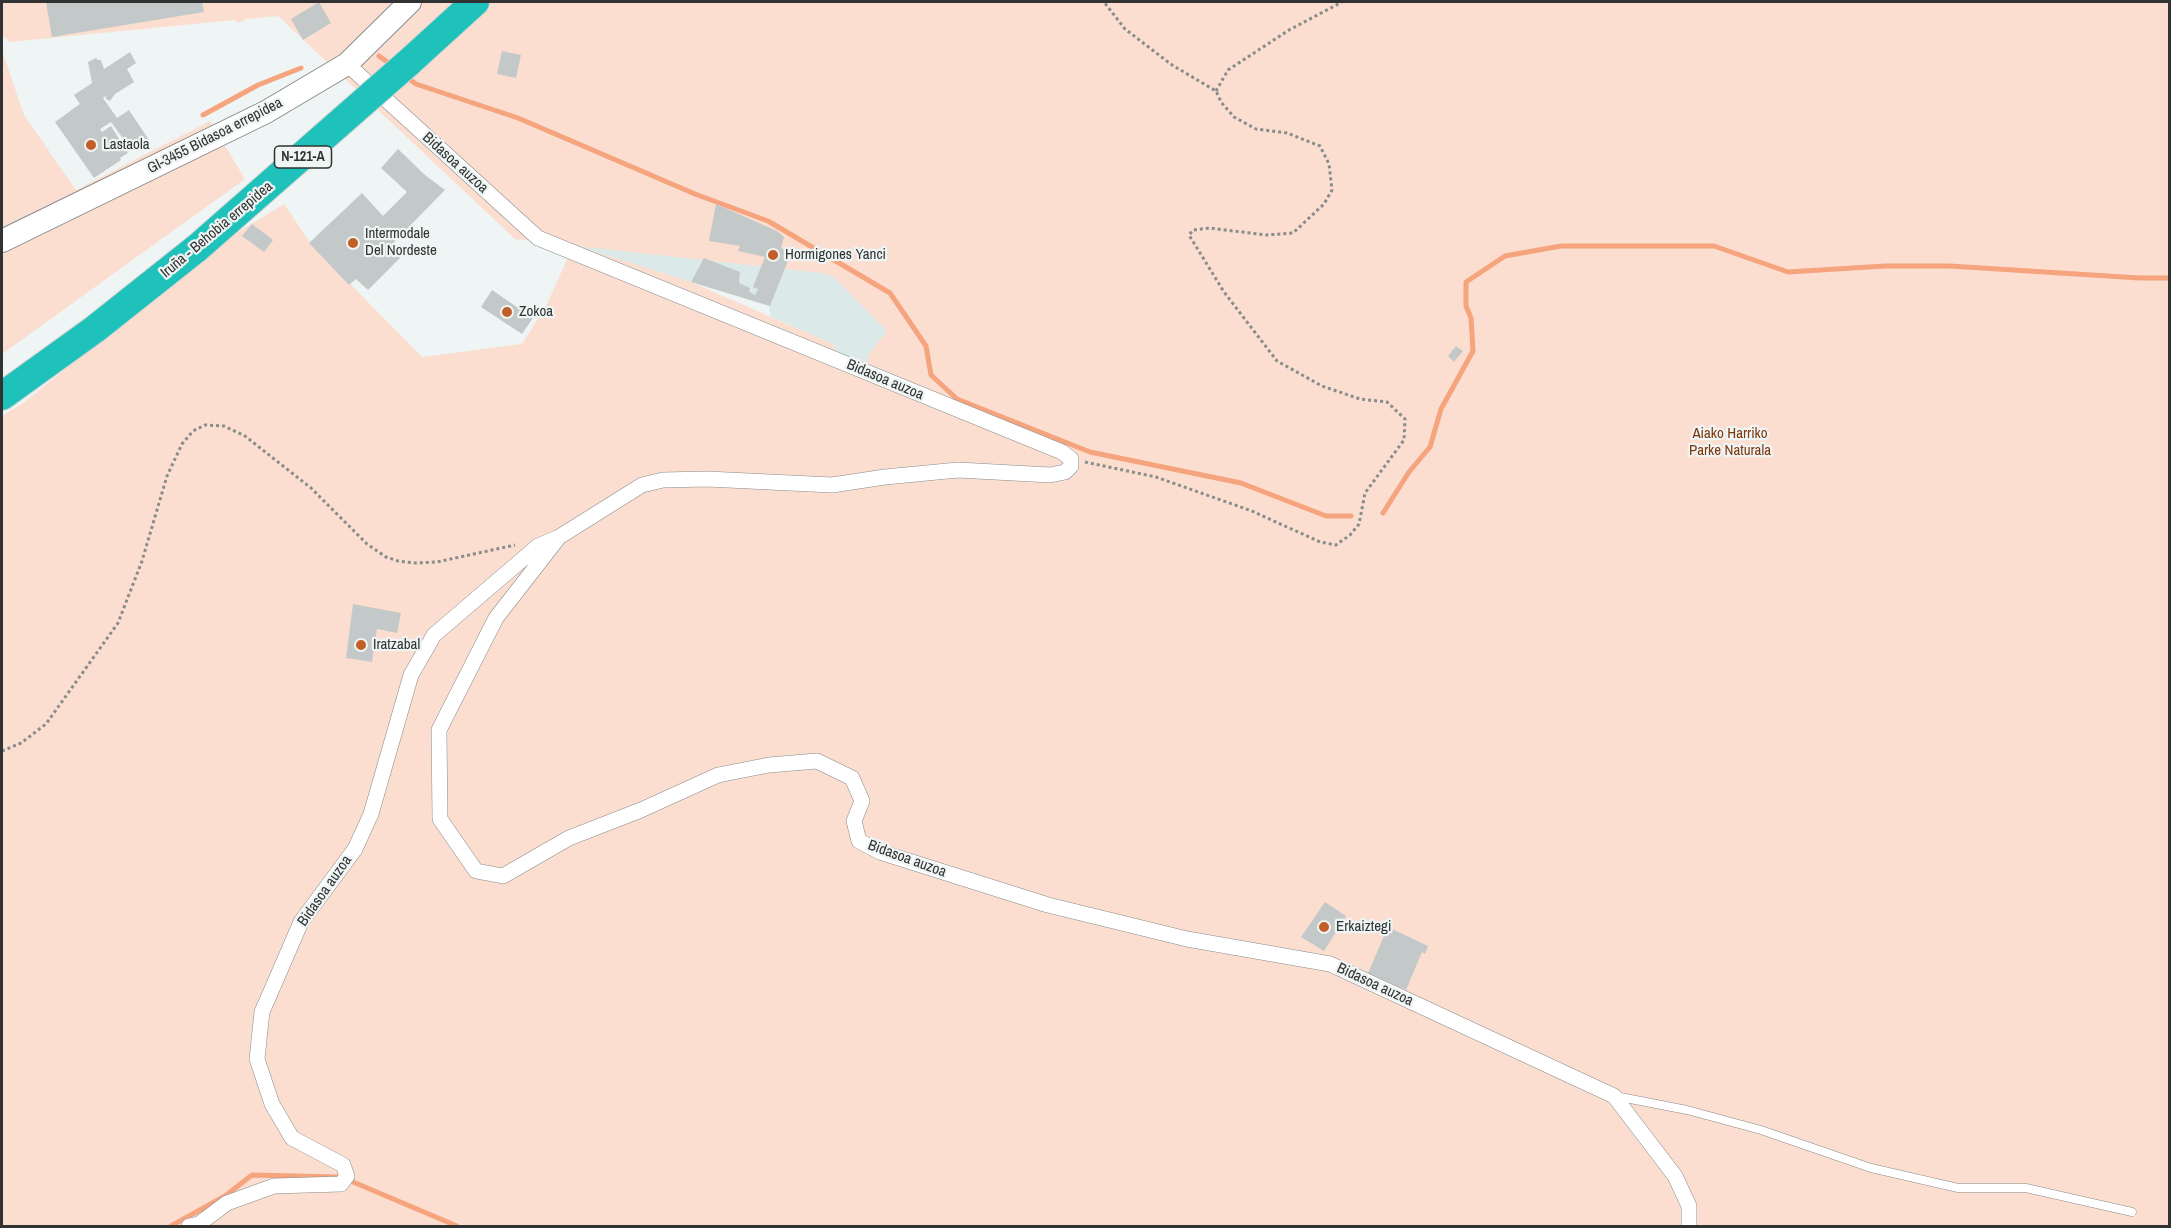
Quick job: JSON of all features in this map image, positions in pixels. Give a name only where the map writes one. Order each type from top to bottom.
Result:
[{"type":"highway","name":"Iruña - Behobia errepidea","points":[[2,396],[96,329],[197,248],[475,2]]},
{"type":"street","name":"GI-3455 Bidasoa errepidea","points":[[2,241],[266,112],[347,64],[410,2]]},
{"type":"street","name":"Bidasoa auzoa","points":[[189,1227],[199,1224],[227,1203],[274,1186],[341,1184],[347,1176],[343,1165],[292,1138],[272,1104],[257,1059],[262,1012],[302,922],[355,849],[371,814],[411,675],[434,635],[538,546],[560,537],[642,485],[663,480],[707,479],[832,485],[958,470],[1050,475],[1065,472],[1071,466],[1071,459],[1062,452],[538,238],[347,64]]},
{"type":"street","name":"Bidasoa auzoa","points":[[560,537],[496,618],[440,729],[440,819],[476,870],[503,876],[569,838],[641,810],[718,775],[769,765],[817,761],[852,778],[862,801],[854,821],[859,841],[880,852],[1048,905],[1187,939],[1330,964],[1614,1096],[1675,1176],[1689,1206],[1689,1227]]},
{"type":"lane","points":[[1614,1096],[1687,1110],[1761,1130],[1871,1168],[1958,1188],[2026,1188],[2132,1212]]},
{"type":"path","points":[[1071,459],[1156,477],[1252,511],[1320,542],[1336,545],[1350,535],[1359,524],[1365,493],[1404,440],[1405,419],[1387,402],[1360,399],[1322,386],[1277,361],[1224,292],[1190,235],[1193,230],[1209,228],[1266,235],[1293,233],[1324,204],[1332,190],[1329,164],[1320,146],[1287,133],[1257,129],[1234,117],[1221,102],[1216,91],[1172,65],[1125,29],[1104,2]]},
{"type":"path","points":[[1216,91],[1228,70],[1289,30],[1342,2]]},
{"type":"path","points":[[2,751],[21,743],[46,724],[118,623],[142,561],[167,476],[182,444],[193,431],[205,425],[224,426],[253,442],[311,488],[367,544],[386,557],[415,563],[436,562],[517,544]]},
{"type":"shaded area","points":[[574,246],[788,261],[834,277],[888,331],[869,354],[867,363],[836,352],[833,344],[770,316],[769,306]]},
{"type":"green space","name":"Aiako Harriko Parke Naturala","points":[[2,2],[2169,2],[2169,1226],[2,1226],[2,416],[22,404],[228,238],[284,204],[311,244],[422,357],[522,344],[547,304],[573,246],[515,239],[278,16],[246,19],[239,23],[234,20],[10,42],[2,35]],"holes":[[[577,246],[822,273],[834,277],[887,331],[869,354],[867,362],[836,352],[833,344],[691,282]]]},
{"type":"green space","points":[[2,50],[24,115],[76,190],[210,121],[245,179],[2,354]]},
{"type":"building","points":[[46,2],[202,2],[204,12],[52,37]]},
{"type":"building","points":[[319,2],[331,23],[303,40],[291,19]]},
{"type":"building","points":[[502,51],[521,55],[516,78],[497,74]]},
{"type":"building","points":[[130,52],[136,63],[127,69],[134,82],[115,94],[110,101],[106,99],[106,96],[103,98],[117,118],[129,110],[149,140],[132,151],[111,122],[100,129],[102,132],[111,126],[128,153],[94,178],[55,122],[80,104],[74,95],[92,83],[88,62],[96,58],[101,60],[104,69]]},
{"type":"building","name":"Intermodale Del Nordeste","points":[[398,149],[425,175],[445,190],[394,242],[405,253],[368,290],[356,279],[349,285],[309,243],[362,193],[383,216],[407,192],[381,168]]},
{"type":"building","name":"Hormigones Yanci","points":[[716,204],[777,231],[784,237],[781,248],[791,253],[770,306],[691,282],[704,258],[740,272],[739,283],[750,288],[749,292],[755,295],[758,289],[753,287],[765,257],[738,251],[740,246],[709,241]]},
{"type":"building","points":[[252,224],[273,240],[264,252],[242,236]]},
{"type":"building","name":"Zokoa","points":[[492,290],[533,318],[522,334],[481,307]]},
{"type":"building","points":[[1456,346],[1463,351],[1454,362],[1448,356]]},
{"type":"building","name":"Iratzabal","points":[[353,604],[401,613],[397,633],[377,629],[372,662],[346,658]]},
{"type":"building","name":"Erkaiztegi","points":[[1325,902],[1346,916],[1324,951],[1301,937]]},
{"type":"building","points":[[1388,927],[1428,946],[1425,954],[1422,952],[1406,990],[1368,973]]},
{"type":"waterway","points":[[379,56],[393,66]]},
{"type":"waterway","points":[[203,115],[258,85],[301,68]]},
{"type":"waterway","points":[[405,76],[416,84],[518,118],[695,194],[768,221],[890,293],[926,346],[931,375],[957,399],[1090,452],[1241,483],[1326,516],[1351,516]]},
{"type":"waterway","points":[[1383,513],[1409,472],[1430,447],[1441,409],[1473,351],[1471,318],[1466,306],[1466,282],[1505,256],[1561,246],[1714,246],[1788,272],[1885,266],[1950,266],[2170,278]]},
{"type":"waterway","points":[[171,1226],[225,1196],[252,1175],[337,1177]]},
{"type":"waterway","points":[[346,1179],[457,1226]]},
{"type":"place","name":"Lastaola","points":[[91,145]]},
{"type":"place","name":"Intermodale Del Nordeste","points":[[353,243]]},
{"type":"place","name":"Hormigones Yanci","points":[[773,255]]},
{"type":"place","name":"Zokoa","points":[[507,312]]},
{"type":"place","name":"Iratzabal","points":[[361,645]]},
{"type":"place","name":"Erkaiztegi","points":[[1324,927]]}]
